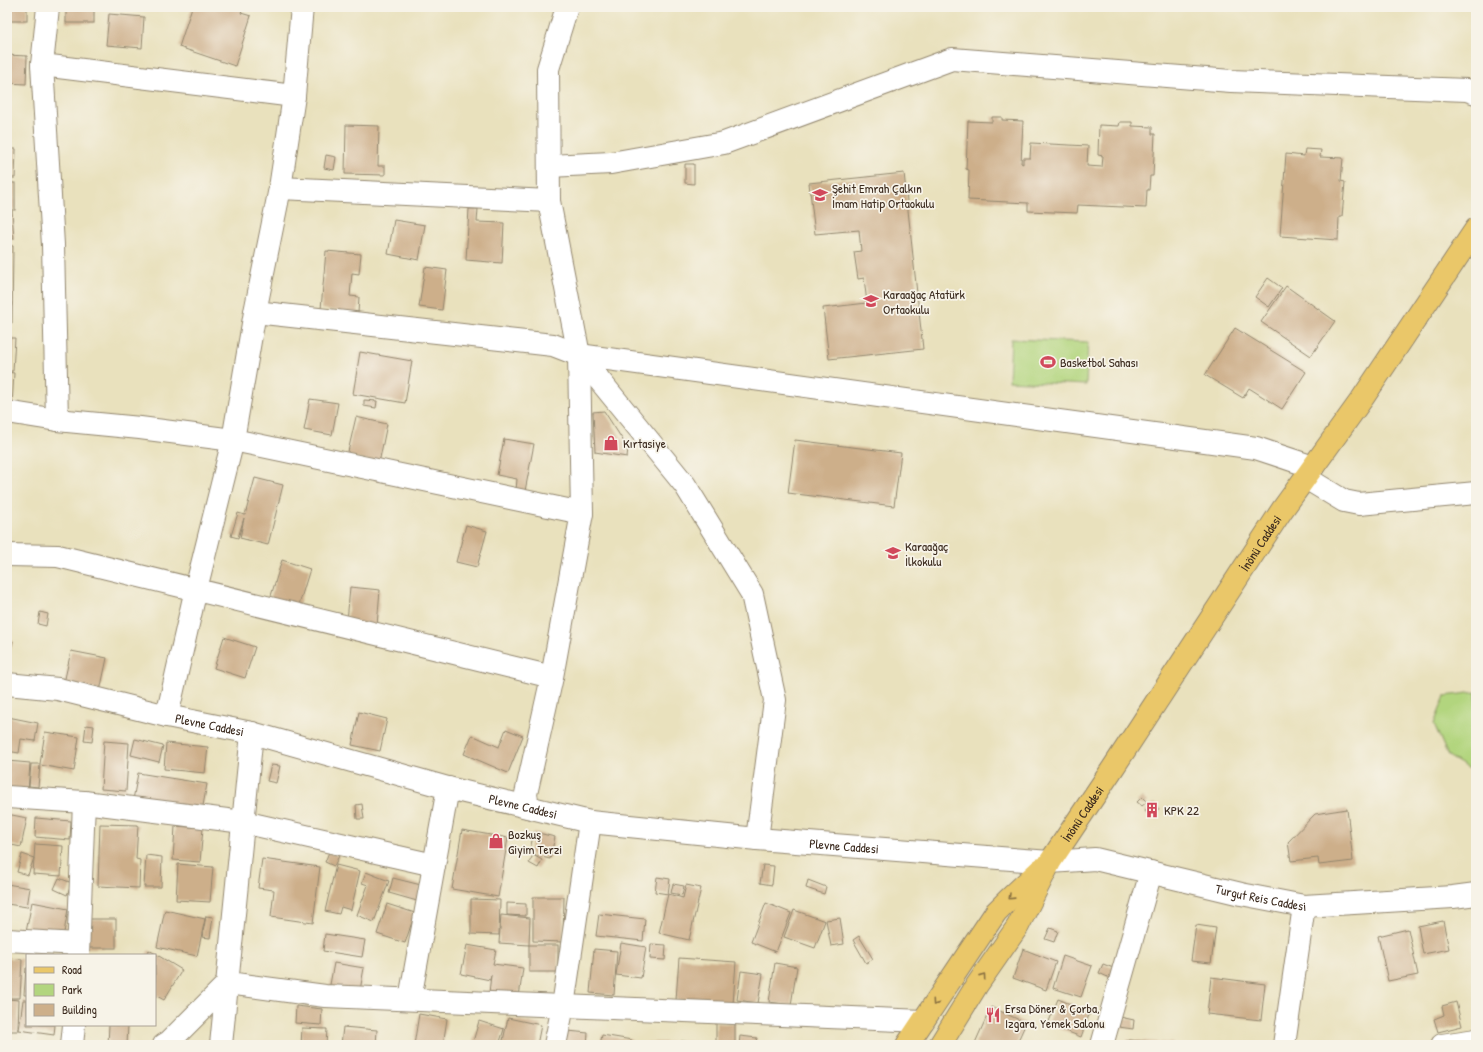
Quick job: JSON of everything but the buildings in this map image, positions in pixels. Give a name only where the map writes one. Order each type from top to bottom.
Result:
[{"type":"main road","name":"İnönü Caddesi","points":[[940,1045],[1018,926],[1050,862],[1282,510],[1362,399],[1476,229]]},
{"type":"main road","name":"İnönü Caddesi","points":[[907,1045],[996,912],[1050,862]]},
{"type":"street","points":[[48,7],[42,65],[54,244],[57,420]]},
{"type":"street","points":[[167,716],[196,589],[233,440],[255,312],[280,188],[294,96],[302,7]]},
{"type":"street","points":[[528,807],[526,794],[552,676],[582,512],[579,354],[549,201],[548,69],[567,7]]},
{"type":"street","points":[[549,166],[611,163],[724,143],[952,59],[1231,81],[1459,90],[1476,93]]},
{"type":"street","points":[[42,65],[294,96]]},
{"type":"street","points":[[280,188],[549,201]]},
{"type":"street","points":[[255,312],[553,345],[579,354],[1256,448],[1310,473],[1344,500],[1359,504],[1476,493]]},
{"type":"street","points":[[579,354],[685,485],[752,594],[775,700],[756,839]]},
{"type":"street","points":[[7,412],[57,420],[140,428],[233,440],[582,512]]},
{"type":"street","points":[[7,555],[58,556],[552,676]]},
{"type":"street","name":"Plevne Caddesi","points":[[7,684],[58,689],[167,716],[252,733],[448,788],[590,822],[756,839],[1050,862]]},
{"type":"street","points":[[221,1045],[252,733]]},
{"type":"street","points":[[410,999],[448,788]]},
{"type":"street","points":[[7,797],[84,802],[243,822],[434,865]]},
{"type":"street","points":[[7,940],[78,950],[84,802]]},
{"type":"street","points":[[555,1045],[563,1006],[590,822]]},
{"type":"street","name":"Turgut Reis Caddesi","points":[[1050,862],[1095,859],[1241,894],[1304,906],[1453,897],[1476,894]]},
{"type":"street","points":[[1102,1045],[1151,872]]},
{"type":"street","points":[[1284,1045],[1304,906]]},
{"type":"street","points":[[228,983],[325,996],[923,1021]]},
{"type":"street","points":[[164,1045],[228,983]]},
{"type":"street","points":[[72,1045],[74,1026]]},
{"type":"street","points":[[1442,1045],[1476,1040]]},
{"type":"green space","name":"Basketbol Sahası","points":[[1011,339],[1088,342],[1086,385],[1009,381]]},
{"type":"green space","points":[[1476,692],[1476,770],[1473,771],[1448,756],[1434,724],[1445,696]]},
{"type":"place","name":"Şehit Emrah Çalkın İmam Hatip Ortaokulu","points":[[820,195]]},
{"type":"place","name":"Karaağaç Atatürk Ortaokulu","points":[[871,301]]},
{"type":"place","name":"Basketbol Sahası","points":[[1048,362]]},
{"type":"place","name":"Kırtasiye","points":[[611,443]]},
{"type":"place","name":"Karaağaç İlkokulu","points":[[893,553]]},
{"type":"place","name":"KPK 22","points":[[1152,810]]},
{"type":"place","name":"Bozkuş Giyim Terzi","points":[[496,841]]},
{"type":"place","name":"Ersa Döner & Çorba, Izgara, Yemek Salonu","points":[[993,1015]]}]
